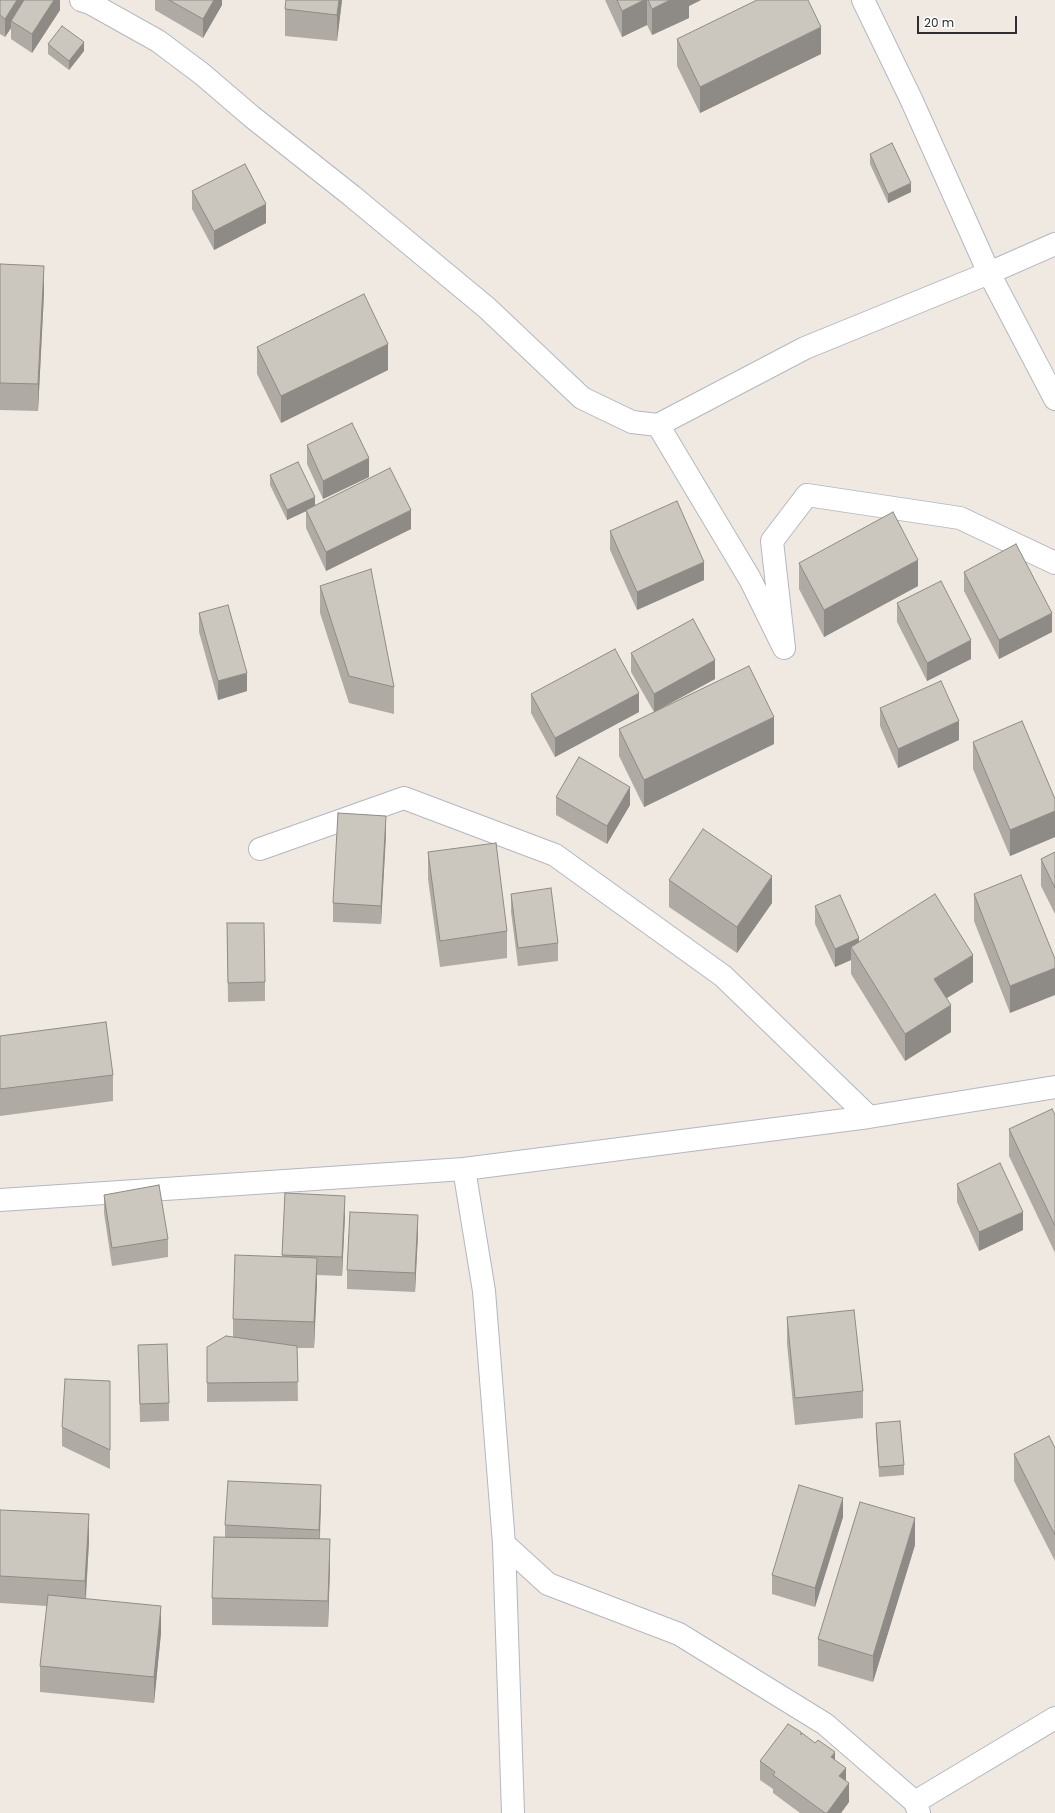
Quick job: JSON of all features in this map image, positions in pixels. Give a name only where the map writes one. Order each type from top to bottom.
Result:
[{"type":"street","points":[[81,0],[90,3],[158,41],[202,74],[251,116],[352,196],[487,308],[582,398],[632,422],[658,425],[805,348],[989,273],[1055,244]]},
{"type":"street","points":[[863,0],[911,99],[989,273],[1055,398]]},
{"type":"street","points":[[658,425],[750,579],[784,648],[772,541],[808,495],[960,518],[1055,563]]},
{"type":"street","points":[[260,849],[404,798],[555,855],[723,976],[869,1117]]},
{"type":"street","points":[[0,1200],[464,1169],[869,1117],[1055,1087]]},
{"type":"street","points":[[464,1169],[484,1291],[504,1544],[513,1813]]},
{"type":"street","points":[[504,1544],[548,1584],[679,1634],[825,1724],[917,1807],[1055,1718]]},
{"type":"building","points":[[0,0],[17,0],[5,19],[0,15]]},
{"type":"building","points":[[24,0],[54,0],[32,34],[11,21]]},
{"type":"building","points":[[169,0],[214,0],[203,19]]},
{"type":"building","points":[[286,0],[339,0],[337,15],[285,9]]},
{"type":"building","points":[[617,0],[644,0],[622,11]]},
{"type":"building","points":[[648,0],[670,0],[652,9]]},
{"type":"building","points":[[757,0],[808,0],[821,27],[700,87],[677,39]]},
{"type":"building","points":[[62,26],[84,42],[69,61],[48,44]]},
{"type":"building","points":[[892,143],[911,183],[888,194],[870,154]]},
{"type":"building","points":[[245,164],[266,204],[214,231],[192,191]]},
{"type":"building","points":[[0,264],[44,266],[38,384],[0,383]]},
{"type":"building","points":[[364,294],[388,344],[281,396],[257,347]]},
{"type":"building","points":[[352,423],[369,458],[323,481],[307,445]]},
{"type":"building","points":[[298,462],[315,497],[287,510],[270,475]]},
{"type":"building","points":[[390,468],[411,510],[326,552],[306,510]]},
{"type":"building","points":[[677,501],[704,562],[637,592],[610,531]]},
{"type":"building","points":[[893,512],[918,560],[824,610],[799,563]]},
{"type":"building","points":[[1016,544],[1052,613],[999,640],[964,572]]},
{"type":"building","points":[[371,569],[394,687],[349,676],[320,586]]},
{"type":"building","points":[[941,581],[971,640],[927,663],[897,603]]},
{"type":"building","points":[[228,605],[247,673],[218,681],[199,613]]},
{"type":"building","points":[[693,619],[715,660],[654,694],[631,653]]},
{"type":"building","points":[[615,649],[639,693],[555,738],[531,694]]},
{"type":"building","points":[[749,666],[774,717],[644,780],[619,729]]},
{"type":"building","points":[[941,681],[959,721],[898,749],[880,708]]},
{"type":"building","points":[[1022,721],[1055,799],[1055,811],[1010,830],[973,742]]},
{"type":"building","points":[[579,757],[630,787],[607,826],[556,797]]},
{"type":"building","points":[[338,813],[386,816],[381,906],[333,903]]},
{"type":"building","points":[[703,829],[772,876],[737,927],[669,880]]},
{"type":"building","points":[[496,843],[507,931],[440,941],[428,852]]},
{"type":"building","points":[[1055,852],[1055,888],[1041,859]]},
{"type":"building","points":[[1021,875],[1055,959],[1055,968],[1010,986],[974,894]]},
{"type":"building","points":[[551,888],[558,943],[518,948],[511,894]]},
{"type":"building","points":[[935,894],[973,955],[934,979],[951,1005],[905,1034],[851,947]]},
{"type":"building","points":[[840,895],[859,938],[835,949],[815,906]]},
{"type":"building","points":[[227,923],[264,923],[265,982],[228,983]]},
{"type":"building","points":[[106,1022],[113,1075],[0,1089],[0,1036]]},
{"type":"building","points":[[1052,1109],[1055,1115],[1055,1226],[1009,1129]]},
{"type":"building","points":[[1000,1163],[1023,1212],[979,1232],[957,1184]]},
{"type":"building","points":[[159,1185],[168,1239],[112,1248],[104,1195]]},
{"type":"building","points":[[285,1193],[345,1196],[342,1257],[282,1255]]},
{"type":"building","points":[[350,1212],[418,1215],[415,1273],[347,1270]]},
{"type":"building","points":[[235,1255],[317,1258],[314,1322],[233,1319]]},
{"type":"building","points":[[854,1310],[863,1391],[795,1398],[787,1317]]},
{"type":"building","points":[[226,1336],[297,1346],[298,1382],[207,1383],[207,1347]]},
{"type":"building","points":[[167,1344],[169,1403],[140,1404],[138,1345]]},
{"type":"building","points":[[65,1379],[110,1381],[110,1450],[62,1427]]},
{"type":"building","points":[[900,1421],[904,1465],[879,1467],[876,1423]]},
{"type":"building","points":[[1049,1436],[1055,1448],[1055,1535],[1014,1454]]},
{"type":"building","points":[[228,1481],[321,1485],[319,1530],[225,1525]]},
{"type":"building","points":[[799,1485],[843,1498],[815,1588],[772,1575]]},
{"type":"building","points":[[860,1502],[915,1518],[873,1656],[818,1639]]},
{"type":"building","points":[[0,1510],[89,1514],[85,1581],[0,1576]]},
{"type":"building","points":[[214,1537],[330,1539],[328,1601],[212,1598]]},
{"type":"building","points":[[48,1595],[161,1606],[154,1677],[40,1666]]},
{"type":"building","points":[[788,1724],[801,1732],[801,1735],[802,1733],[815,1743],[818,1740],[835,1752],[831,1757],[846,1768],[839,1776],[849,1783],[827,1813],[773,1775],[775,1772],[760,1761]]}]
